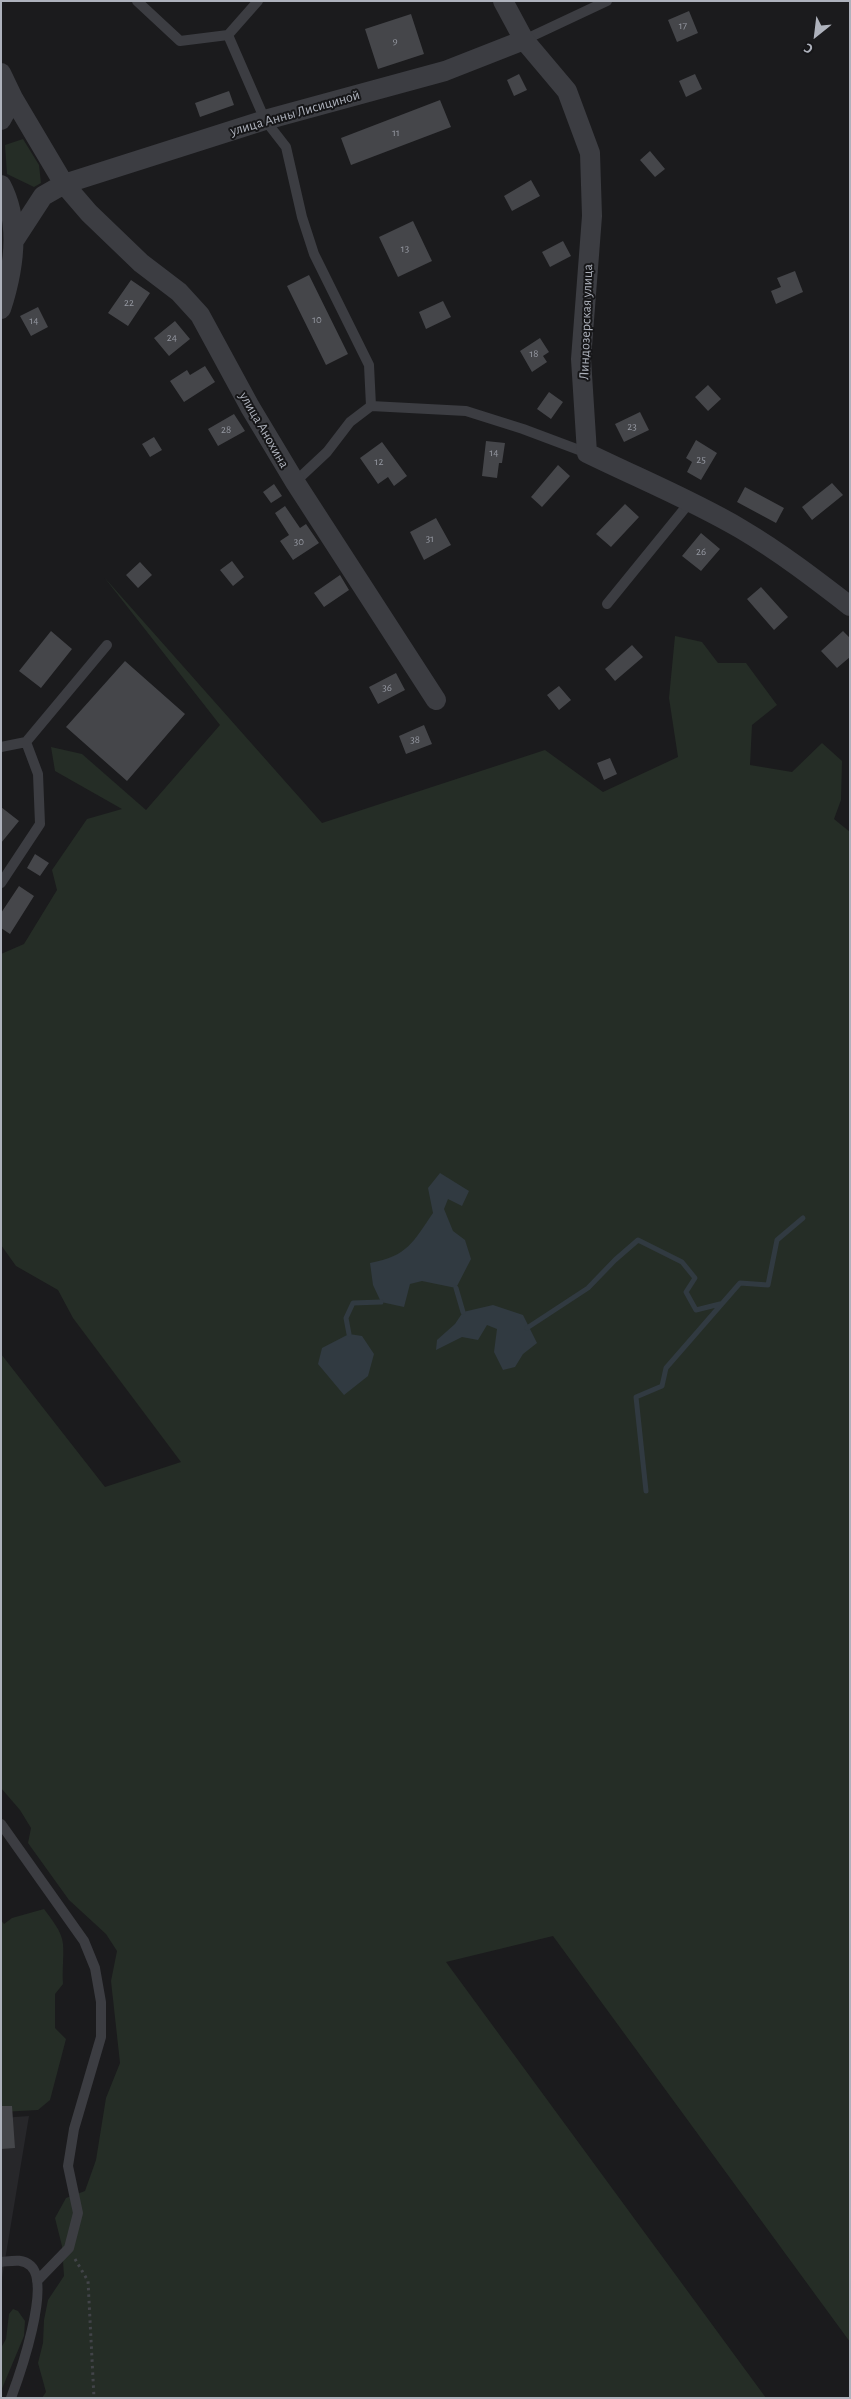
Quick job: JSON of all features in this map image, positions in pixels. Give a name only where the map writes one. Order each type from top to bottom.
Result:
[{"type":"street","name":"Линдозерская улица","points":[[503,1],[524,40],[567,91],[590,153],[592,216],[581,359],[587,453]]},
{"type":"street","name":"улица Анны Лисициной","points":[[64,184],[265,120],[445,71],[524,40]]},
{"type":"street","name":"улица Анохина","points":[[1,73],[13,98],[64,184],[89,213],[141,263],[179,292],[200,315],[250,407],[295,482],[436,700]]},
{"type":"street","points":[[1,120],[13,98]]},
{"type":"street","points":[[15,239],[43,196],[64,184]]},
{"type":"street","points":[[1,185],[8,197],[15,239],[1,309]]},
{"type":"street","points":[[587,453],[740,528],[792,561],[850,606]]},
{"type":"lane","points":[[137,1],[180,41],[228,35],[258,1]]},
{"type":"lane","points":[[524,40],[606,1]]},
{"type":"lane","points":[[228,35],[265,120],[286,147],[302,217],[314,254],[369,365],[371,406]]},
{"type":"lane","points":[[295,482],[327,452],[350,422],[371,406],[466,411],[523,429],[587,453]]},
{"type":"lane","points":[[607,604],[690,502]]},
{"type":"lane","points":[[1,747],[26,742],[107,645]]},
{"type":"lane","points":[[1,883],[40,824],[38,774],[26,742]]},
{"type":"lane","points":[[1,1824],[84,1941],[95,1968],[101,2002],[101,2037],[74,2129],[68,2166],[78,2213],[69,2248],[38,2281]]},
{"type":"lane","points":[[1,2262],[20,2260],[32,2267],[38,2281],[33,2333],[12,2398]]},
{"type":"path","points":[[69,2248],[88,2281],[94,2398]]},
{"type":"shaded area","points":[[23,139],[39,165],[41,183],[34,187],[7,174],[5,145]]},
{"type":"shaded area","points":[[104,577],[322,823],[545,750],[603,792],[678,757],[669,698],[675,636],[702,642],[718,663],[746,663],[777,705],[752,725],[750,765],[792,772],[822,743],[842,761],[841,800],[834,819],[850,832],[850,2342],[553,1936],[446,1962],[766,2398],[42,2398],[46,2392],[38,2363],[43,2343],[44,2320],[48,2300],[64,2276],[62,2246],[55,2218],[66,2198],[85,2191],[96,2160],[106,2098],[120,2063],[111,1981],[117,1951],[106,1934],[69,1900],[28,1843],[31,1828],[20,1810],[1,1788],[1,1354],[105,1487],[181,1462],[73,1318],[58,1290],[16,1266],[1,1245],[1,954],[24,944],[57,890],[52,870],[87,819],[122,809],[55,771],[51,747],[82,754],[146,810],[220,725]]},
{"type":"shaded area","points":[[440,1173],[469,1191],[462,1206],[448,1199],[444,1209],[453,1231],[465,1240],[471,1259],[456,1288],[422,1281],[410,1284],[404,1307],[381,1302],[373,1285],[370,1263],[383,1260],[401,1252],[414,1240],[433,1213],[428,1188]]},
{"type":"shaded area","points":[[493,1305],[523,1315],[537,1343],[523,1354],[515,1367],[503,1370],[494,1352],[497,1329],[487,1325],[478,1340],[462,1337],[436,1350],[437,1340],[455,1324],[463,1312]]},
{"type":"shaded area","points":[[349,1334],[362,1336],[374,1354],[368,1376],[344,1395],[318,1364],[322,1348]]},
{"type":"shaded area","points":[[44,1909],[56,1925],[62,1939],[63,1984],[55,1994],[55,2028],[66,2039],[50,2100],[38,2110],[1,2112],[1,1920],[4,1924],[12,1918]]},
{"type":"shaded area","points":[[29,2116],[1,2284],[1,2118]]},
{"type":"shaded area","points":[[13,2309],[18,2311],[25,2321],[24,2336],[1,2391],[1,2348],[6,2339],[9,2314]]},
{"type":"building","points":[[689,11],[698,33],[677,42],[668,20]]},
{"type":"building","points":[[411,14],[424,54],[378,69],[365,29]]},
{"type":"building","points":[[519,74],[527,90],[514,96],[507,80]]},
{"type":"building","points":[[695,74],[702,89],[686,97],[679,81]]},
{"type":"building","points":[[229,91],[234,105],[200,117],[195,103]]},
{"type":"building","points":[[440,100],[451,127],[351,165],[341,138]]},
{"type":"building","points":[[650,151],[665,169],[655,177],[640,160]]},
{"type":"building","points":[[531,180],[540,196],[512,211],[504,196]]},
{"type":"building","points":[[413,221],[432,261],[398,277],[379,237]]},
{"type":"building","points":[[563,241],[571,256],[550,267],[542,252]]},
{"type":"building","points":[[795,271],[803,292],[776,304],[771,291],[781,287],[777,278]]},
{"type":"building","points":[[309,275],[348,354],[326,365],[287,286]]},
{"type":"building","points":[[131,280],[150,293],[128,326],[108,313]]},
{"type":"building","points":[[443,301],[451,317],[426,329],[419,312]]},
{"type":"building","points":[[38,307],[48,327],[31,336],[20,316]]},
{"type":"building","points":[[175,321],[190,339],[169,356],[154,338]]},
{"type":"building","points":[[540,338],[549,352],[543,356],[547,362],[532,372],[520,351]]},
{"type":"building","points":[[205,366],[215,382],[184,402],[170,381],[187,370],[190,375]]},
{"type":"building","points":[[708,385],[721,399],[708,411],[695,397]]},
{"type":"building","points":[[549,392],[563,402],[551,419],[537,409]]},
{"type":"building","points":[[640,412],[649,430],[624,442],[615,424]]},
{"type":"building","points":[[234,414],[245,431],[218,446],[208,429]]},
{"type":"building","points":[[154,437],[162,450],[150,457],[142,444]]},
{"type":"building","points":[[696,440],[717,453],[701,480],[687,472],[692,462],[686,458]]},
{"type":"building","points":[[486,441],[505,443],[502,463],[499,463],[497,478],[482,476]]},
{"type":"building","points":[[382,442],[407,476],[394,486],[388,477],[378,484],[360,458]]},
{"type":"building","points":[[558,465],[570,476],[542,507],[531,497]]},
{"type":"building","points":[[832,483],[843,495],[812,520],[802,507]]},
{"type":"building","points":[[274,484],[282,496],[271,503],[263,492]]},
{"type":"building","points":[[745,487],[784,508],[776,523],[737,502]]},
{"type":"building","points":[[625,504],[639,517],[611,547],[596,534]]},
{"type":"building","points":[[285,506],[300,528],[306,524],[319,543],[293,560],[280,541],[289,535],[275,513]]},
{"type":"building","points":[[436,518],[451,545],[424,560],[410,532]]},
{"type":"building","points":[[701,533],[720,549],[701,571],[682,556]]},
{"type":"building","points":[[232,561],[244,577],[233,586],[220,570]]},
{"type":"building","points":[[140,562],[152,575],[138,588],[126,575]]},
{"type":"building","points":[[340,575],[349,590],[324,607],[314,593]]},
{"type":"building","points":[[761,587],[788,617],[774,630],[747,599]]},
{"type":"building","points":[[51,631],[72,649],[41,688],[19,671]]},
{"type":"building","points":[[843,631],[850,638],[850,657],[837,668],[821,651]]},
{"type":"building","points":[[632,645],[643,657],[615,681],[605,669]]},
{"type":"building","points":[[125,661],[185,714],[127,781],[66,727]]},
{"type":"building","points":[[396,673],[405,690],[378,704],[369,687]]},
{"type":"building","points":[[559,686],[571,700],[559,710],[547,695]]},
{"type":"building","points":[[424,725],[432,744],[406,754],[399,736]]},
{"type":"building","points":[[610,758],[617,774],[604,780],[597,763]]},
{"type":"building","points":[[1,807],[19,821],[1,843]]},
{"type":"building","points":[[35,854],[49,863],[40,876],[27,868]]},
{"type":"building","points":[[19,886],[34,896],[10,934],[1,928],[1,913]]},
{"type":"building","points":[[1,2106],[12,2106],[15,2148],[1,2149]]},
{"type":"waterway","points":[[646,1491],[636,1397],[662,1386],[666,1368],[740,1283],[768,1285],[777,1240],[803,1218]]},
{"type":"waterway","points":[[527,1328],[588,1288],[615,1260],[638,1240],[682,1262],[695,1278],[686,1292],[696,1310],[720,1304]]},
{"type":"waterway","points":[[456,1288],[463,1312]]},
{"type":"waterway","points":[[349,1334],[346,1318],[353,1303],[381,1302]]}]
